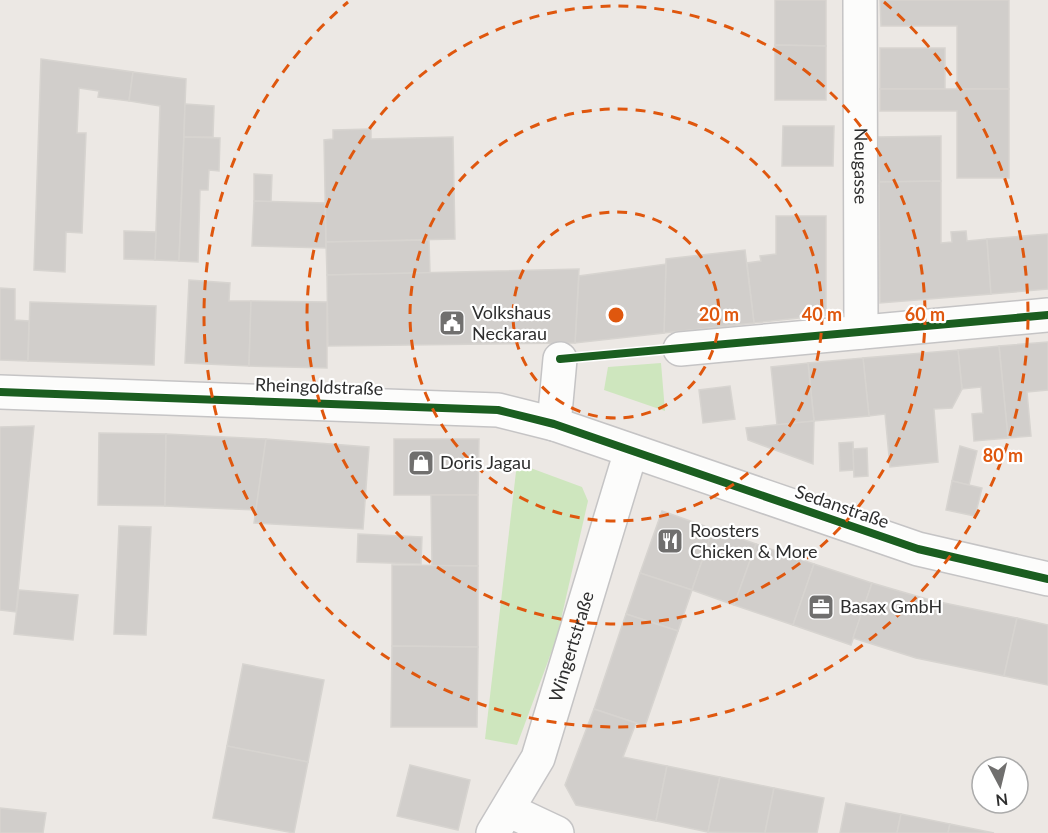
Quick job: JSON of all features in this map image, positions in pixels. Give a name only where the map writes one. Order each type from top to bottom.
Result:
[{"type":"street","name":"Neugasse","points":[[860,0],[861,332]]},
{"type":"street","points":[[680,349],[1048,315]]},
{"type":"street","points":[[554,424],[560,359]]},
{"type":"street","name":"Rheingoldstraße","points":[[0,392],[483,407],[554,424],[631,451]]},
{"type":"street","name":"Sedanstraße","points":[[631,451],[918,549],[1048,579]]},
{"type":"street","name":"Wingertstraße","points":[[501,822],[538,758],[631,451]]},
{"type":"street","points":[[501,822],[556,833]]},
{"type":"green space","points":[[661,363],[665,411],[604,390],[608,367]]},
{"type":"green space","points":[[517,463],[582,487],[588,501],[557,637],[517,745],[485,739]]},
{"type":"building","points":[[775,0],[826,0],[826,46],[775,45]]},
{"type":"building","points":[[880,0],[1009,0],[1009,89],[957,89],[957,26],[881,26]]},
{"type":"building","points":[[775,45],[826,46],[826,100],[775,100]]},
{"type":"building","points":[[880,48],[945,48],[945,89],[880,89]]},
{"type":"building","points":[[41,59],[133,72],[129,101],[98,97],[99,91],[79,88],[77,133],[86,133],[82,233],[66,232],[65,272],[34,270]]},
{"type":"building","points":[[133,72],[186,79],[179,261],[155,260],[160,106],[129,101]]},
{"type":"building","points":[[880,89],[1009,89],[1009,178],[957,178],[957,111],[880,111]]},
{"type":"building","points":[[185,104],[214,106],[213,137],[184,137]]},
{"type":"building","points":[[783,126],[834,126],[833,166],[782,166]]},
{"type":"building","points":[[371,129],[371,139],[453,137],[455,239],[326,242],[324,140],[333,139],[333,130]]},
{"type":"building","points":[[941,136],[941,181],[879,182],[878,137]]},
{"type":"building","points":[[184,137],[220,138],[219,171],[209,170],[208,190],[200,190],[198,262],[179,261]]},
{"type":"building","points":[[254,174],[272,175],[271,202],[254,201]]},
{"type":"building","points":[[941,181],[941,243],[952,242],[951,232],[966,231],[967,241],[987,239],[991,294],[880,303],[879,182]]},
{"type":"building","points":[[254,201],[325,203],[326,248],[252,246]]},
{"type":"building","points":[[776,216],[826,216],[826,315],[754,323],[747,263],[761,261],[760,256],[776,254]]},
{"type":"building","points":[[124,231],[156,232],[155,260],[124,259]]},
{"type":"building","points":[[1048,234],[1048,289],[991,294],[987,239]]},
{"type":"building","points":[[429,240],[430,273],[327,275],[326,242]]},
{"type":"building","points":[[745,250],[754,323],[664,333],[666,259]]},
{"type":"building","points":[[666,264],[664,333],[575,343],[579,276]]},
{"type":"building","name":"Volkshaus Neckarau","points":[[579,269],[575,343],[328,346],[327,275]]},
{"type":"building","points":[[189,280],[230,283],[229,301],[251,301],[249,366],[185,363]]},
{"type":"building","points":[[0,288],[15,289],[15,320],[29,321],[28,361],[0,360]]},
{"type":"building","points":[[251,301],[327,302],[327,368],[249,366]]},
{"type":"building","points":[[30,302],[156,306],[154,365],[28,361]]},
{"type":"building","points":[[1048,342],[1048,390],[1027,392],[1031,436],[1008,438],[999,346]]},
{"type":"building","points":[[999,346],[1008,438],[974,441],[972,414],[983,413],[981,387],[962,389],[958,350]]},
{"type":"building","points":[[958,350],[962,389],[952,408],[934,409],[938,462],[890,467],[885,414],[869,416],[863,358]]},
{"type":"building","points":[[863,358],[869,416],[814,421],[808,363]]},
{"type":"building","points":[[808,363],[814,421],[777,425],[771,367]]},
{"type":"building","points":[[730,386],[735,419],[703,423],[699,390]]},
{"type":"building","points":[[814,421],[813,464],[748,440],[746,428]]},
{"type":"building","points":[[34,426],[16,612],[0,610],[0,427]]},
{"type":"building","points":[[99,433],[166,434],[165,506],[98,505]]},
{"type":"building","points":[[166,434],[266,439],[256,510],[165,506]]},
{"type":"building","points":[[266,439],[369,447],[363,529],[254,523]]},
{"type":"building","points":[[394,439],[479,439],[478,495],[394,495]]},
{"type":"building","points":[[853,442],[854,470],[840,471],[839,443]]},
{"type":"building","points":[[960,446],[977,451],[969,485],[952,481]]},
{"type":"building","points":[[867,448],[868,476],[854,477],[853,449]]},
{"type":"building","points":[[952,481],[982,488],[975,516],[946,510]]},
{"type":"building","points":[[431,495],[478,495],[478,566],[432,566]]},
{"type":"building","points":[[662,511],[713,529],[692,590],[640,573]]},
{"type":"building","points":[[119,526],[151,527],[146,635],[114,634]]},
{"type":"building","points":[[713,529],[756,544],[734,605],[692,590]]},
{"type":"building","points":[[358,534],[422,537],[421,564],[357,562]]},
{"type":"building","points":[[756,544],[814,564],[793,625],[734,605]]},
{"type":"building","points":[[814,564],[872,583],[851,645],[793,625]]},
{"type":"building","points":[[392,565],[478,566],[478,647],[392,646]]},
{"type":"building","points":[[640,573],[692,590],[678,631],[626,614]]},
{"type":"building","points":[[872,583],[930,600],[1017,618],[1004,676],[916,658],[853,638]]},
{"type":"building","points":[[19,590],[78,595],[73,640],[14,634]]},
{"type":"building","points":[[626,614],[678,631],[645,726],[594,709]]},
{"type":"building","points":[[1017,618],[1048,625],[1048,685],[1004,676]]},
{"type":"building","points":[[392,646],[478,647],[477,727],[391,727]]},
{"type":"building","points":[[243,664],[324,680],[308,762],[227,746]]},
{"type":"building","points":[[594,709],[636,723],[623,757],[667,766],[656,821],[576,805],[565,785]]},
{"type":"building","points":[[227,746],[308,762],[294,833],[213,818]]},
{"type":"building","points":[[410,765],[470,780],[458,830],[397,816]]},
{"type":"building","points":[[667,766],[720,777],[708,832],[656,821]]},
{"type":"building","points":[[720,777],[774,788],[765,833],[708,832]]},
{"type":"building","points":[[774,788],[824,798],[817,833],[765,833]]},
{"type":"building","points":[[846,803],[901,814],[897,833],[840,833]]},
{"type":"building","points":[[0,808],[46,813],[43,833],[0,833]]},
{"type":"building","points":[[901,814],[950,824],[948,833],[897,833]]},
{"type":"building","points":[[950,824],[994,833],[948,833]]},
{"type":"cycle path","points":[[560,359],[1048,315]]},
{"type":"cycle path","points":[[0,392],[498,410],[554,424],[918,549],[1048,579]]},
{"type":"place","name":"Volkshaus Neckarau","points":[[452,323]]},
{"type":"place","name":"Doris Jagau","points":[[421,463]]},
{"type":"place","name":"Roosters Chicken & More","points":[[670,541]]},
{"type":"place","name":"Basax GmbH","points":[[821,607]]}]
